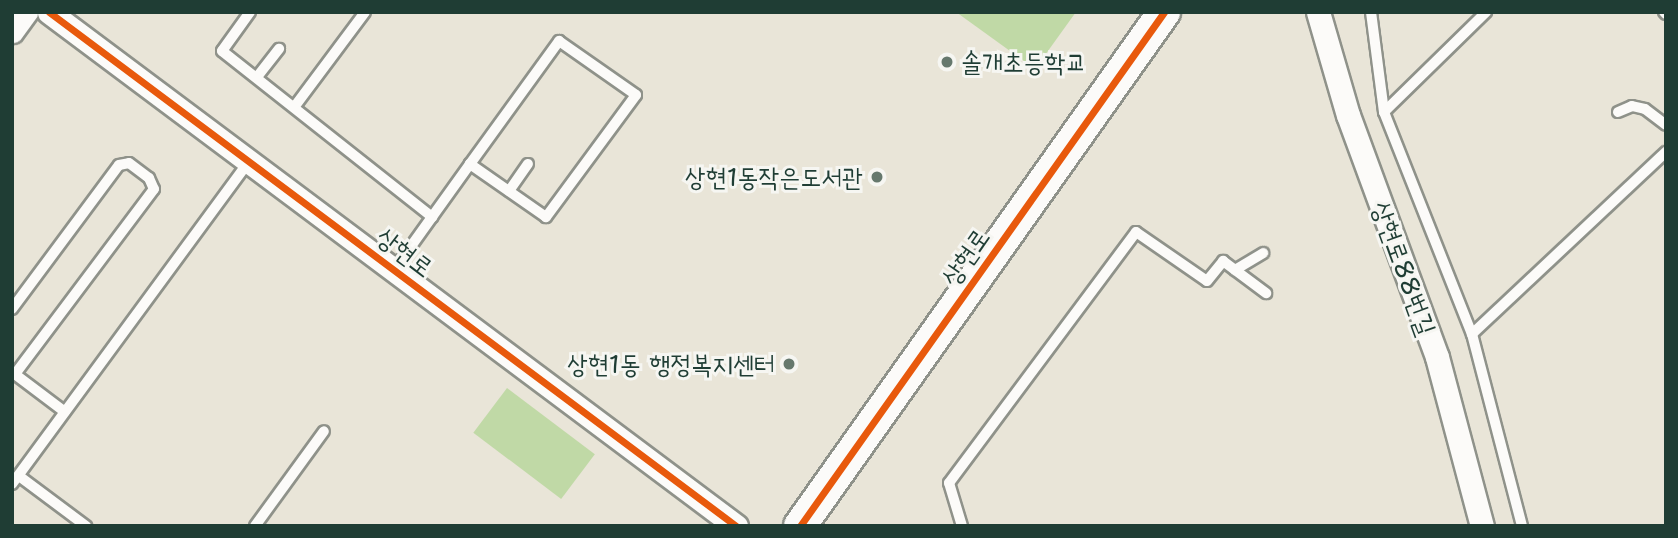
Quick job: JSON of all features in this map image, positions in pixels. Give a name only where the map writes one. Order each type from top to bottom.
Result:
[{"type":"street","points":[[12,31],[26,12]]},
{"type":"street","name":"상현로","points":[[49,12],[736,526]]},
{"type":"street","name":"상현로","points":[[800,526],[1164,12]]},
{"type":"street","name":"상현로88번길","points":[[1318,12],[1348,115],[1437,357],[1482,526]]},
{"type":"lane","points":[[250,12],[222,51],[295,106],[432,218]]},
{"type":"lane","points":[[295,106],[365,12]]},
{"type":"lane","points":[[1371,12],[1384,112],[1472,334],[1522,526]]},
{"type":"lane","points":[[1384,112],[1486,12]]},
{"type":"lane","points":[[394,270],[432,218],[470,164],[559,41],[636,95],[546,217],[470,164]]},
{"type":"lane","points":[[257,77],[279,49]]},
{"type":"lane","points":[[1618,112],[1632,106],[1645,109],[1666,125]]},
{"type":"lane","points":[[1472,334],[1666,152]]},
{"type":"lane","points":[[86,526],[16,480],[249,161]]},
{"type":"lane","points":[[12,309],[119,165],[129,163],[149,178],[154,189],[14,373],[65,412]]},
{"type":"lane","points":[[509,191],[528,164]]},
{"type":"lane","points":[[962,526],[949,483],[1136,232],[1207,281],[1223,261],[1266,293]]},
{"type":"lane","points":[[1235,270],[1263,253]]},
{"type":"lane","points":[[255,526],[324,431]]},
{"type":"green space","points":[[956,12],[1076,12],[1035,69]]},
{"type":"green space","points":[[507,388],[595,454],[561,499],[473,433]]},
{"type":"cycle path","points":[[49,12],[736,526]]},
{"type":"cycle path","points":[[800,526],[1164,12]]},
{"type":"place","name":"솔개초등학교","points":[[947,62]]},
{"type":"place","name":"상현1동작은도서관","points":[[877,177]]},
{"type":"place","name":"상현1동 행정복지센터","points":[[789,364]]}]
